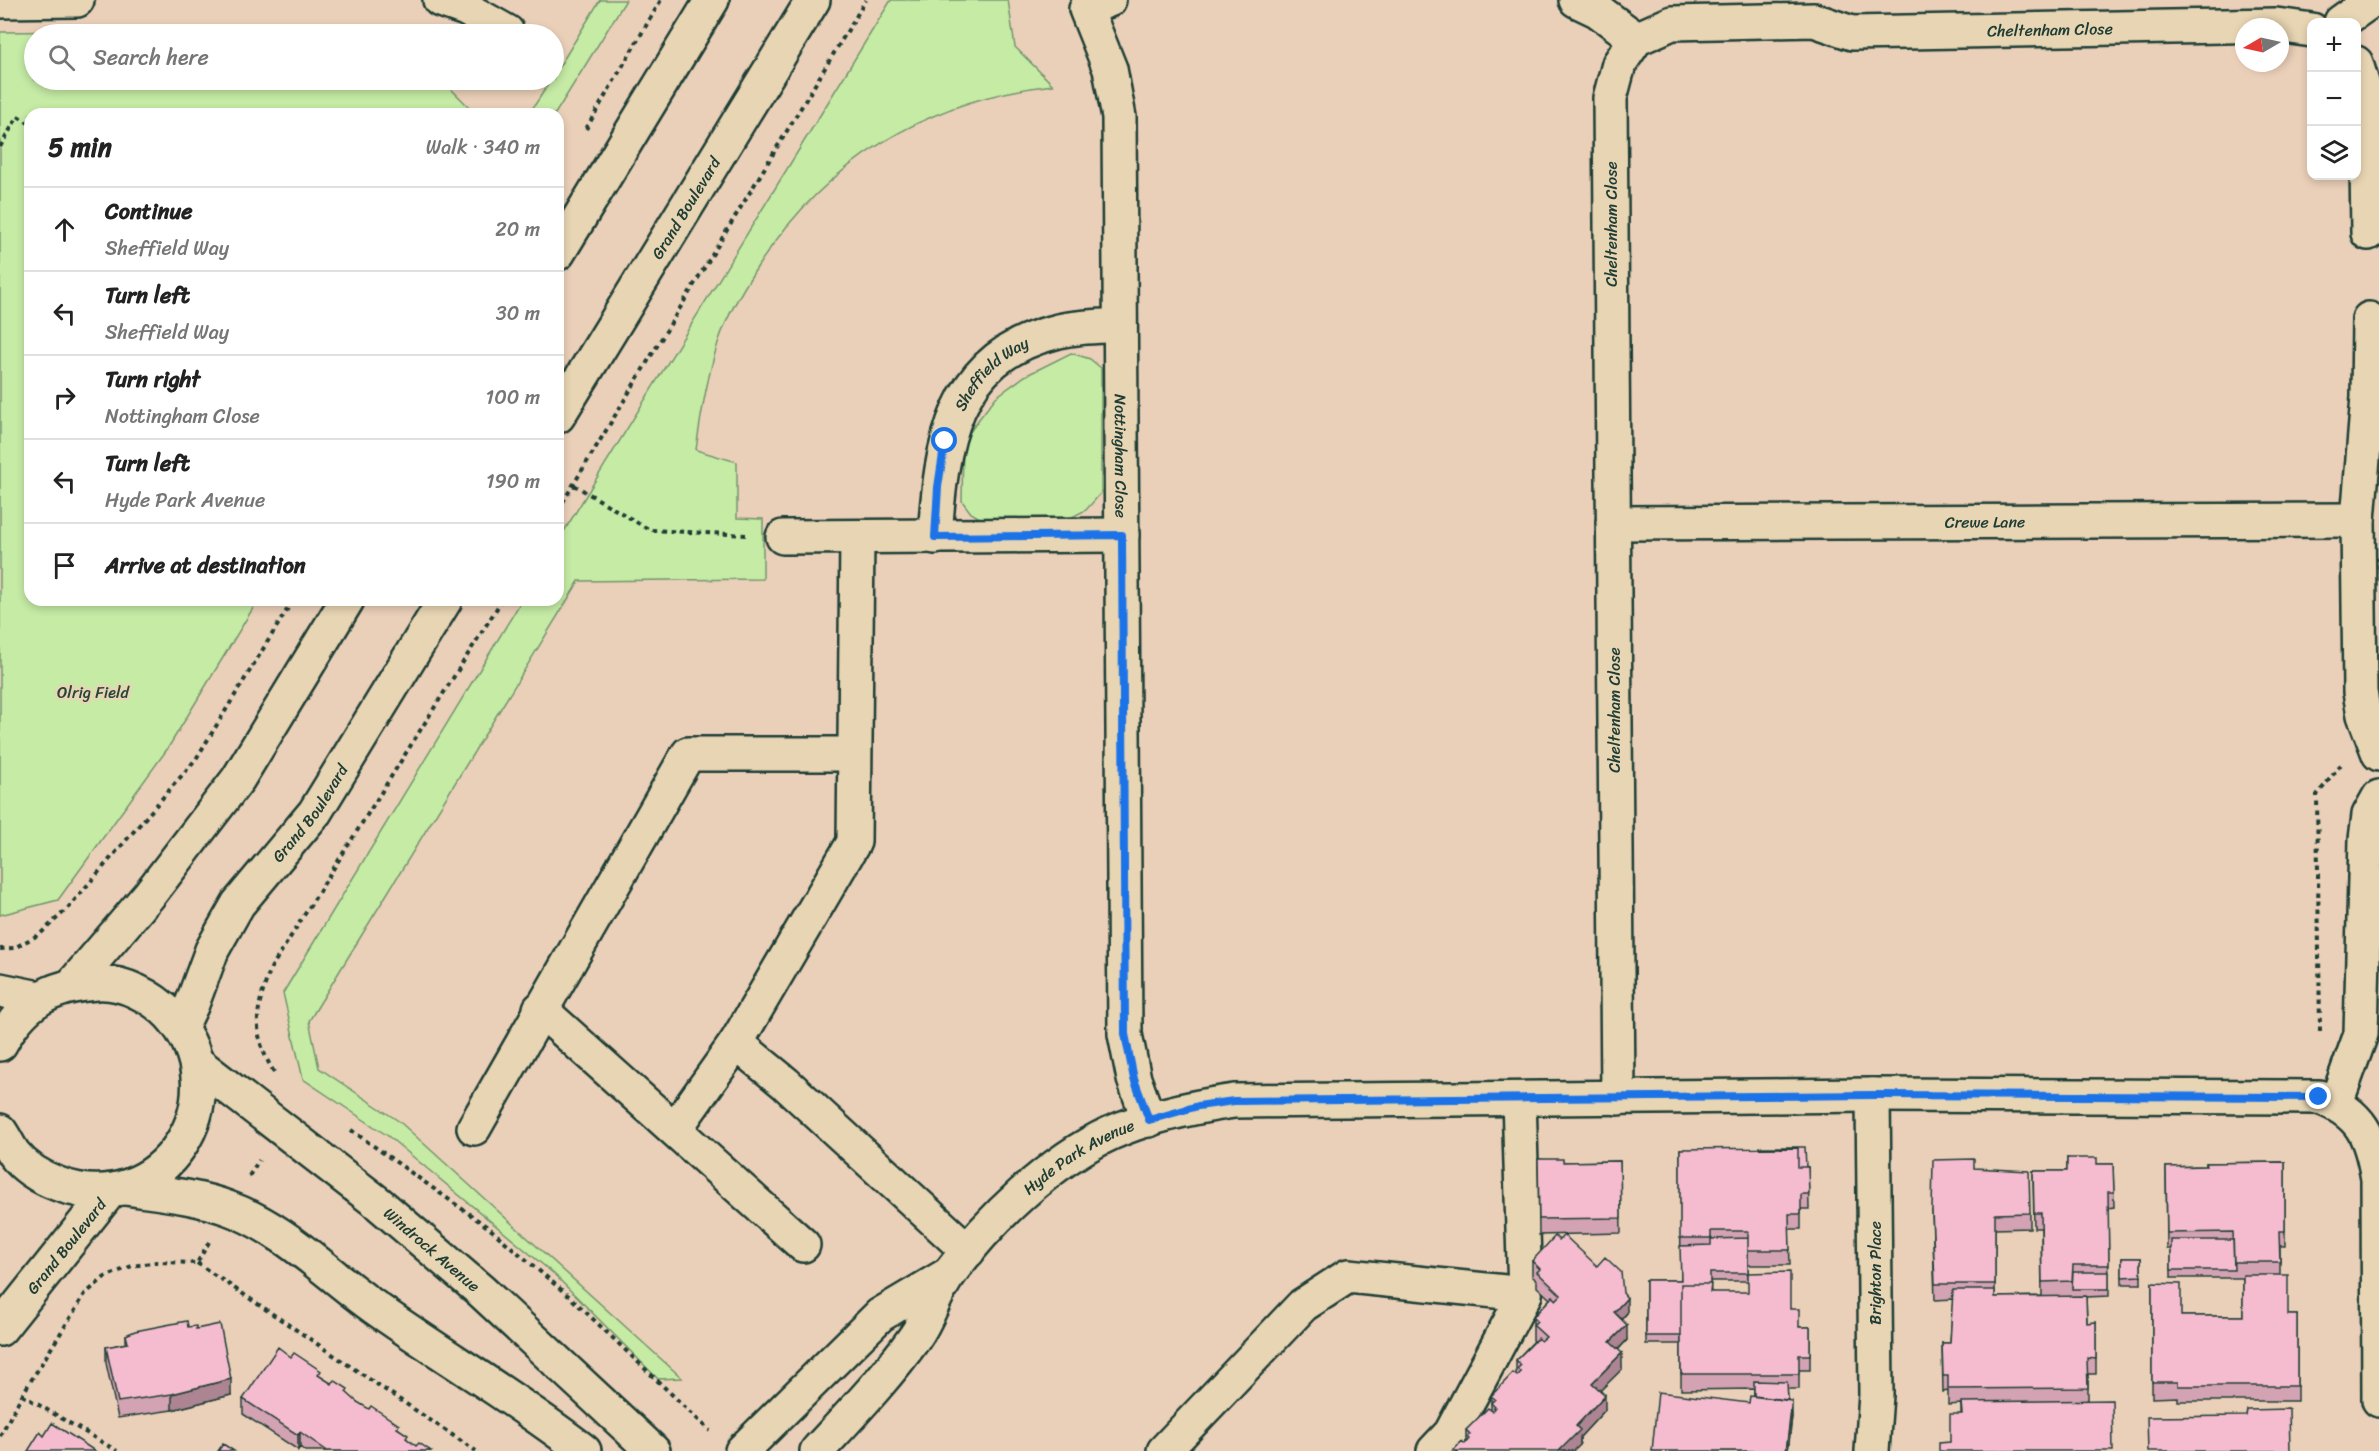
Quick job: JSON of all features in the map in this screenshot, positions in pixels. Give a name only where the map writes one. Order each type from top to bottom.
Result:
[{"type":"street","points":[[0,1],[77,0]]},
{"type":"street","points":[[440,0],[465,9],[492,24]]},
{"type":"street","points":[[564,243],[712,0]]},
{"type":"street","name":"Grand Boulevard","points":[[564,406],[813,0]]},
{"type":"street","points":[[1576,0],[1597,9],[1636,39]]},
{"type":"street","points":[[2347,18],[2372,0]]},
{"type":"street","name":"Nottingham Close","points":[[1097,5],[1119,117],[1125,1034],[1134,1079],[1149,1120]]},
{"type":"street","name":"Cheltenham Close","points":[[1618,1098],[1610,98],[1619,64],[1636,39],[1672,23],[1814,20],[1851,33],[2276,25],[2307,29]]},
{"type":"street","points":[[2359,72],[2366,96],[2368,232]]},
{"type":"street","points":[[2369,319],[2368,397],[2358,520],[2360,692],[2364,715],[2379,754]]},
{"type":"street","name":"Sheffield Way","points":[[935,537],[938,487],[945,441],[960,404],[987,368],[1016,345],[1056,331],[1119,325]]},
{"type":"street","name":"Crewe Lane","points":[[1613,523],[2358,520]]},
{"type":"street","points":[[783,537],[1122,535]]},
{"type":"street","points":[[675,1129],[736,1043],[854,842],[857,537]]},
{"type":"street","points":[[73,984],[149,895],[238,780],[343,606]]},
{"type":"street","name":"Grand Boulevard","points":[[181,1027],[192,1005],[212,950],[238,903],[315,812],[441,606]]},
{"type":"street","points":[[474,1128],[540,1009],[688,754],[854,754]]},
{"type":"street","points":[[2336,1103],[2361,1034],[2366,839],[2369,815],[2379,797]]},
{"type":"street","points":[[0,1044],[12,1022],[39,998],[73,984],[104,982],[133,990],[160,1005],[181,1027],[197,1063],[199,1095],[192,1126],[176,1153],[153,1174],[118,1190]]},
{"type":"street","points":[[0,990],[39,998]]},
{"type":"street","points":[[540,1009],[803,1245]]},
{"type":"street","points":[[736,1043],[784,1083],[958,1262]]},
{"type":"street","name":"Windrock Avenue","points":[[197,1063],[237,1093],[278,1129],[378,1203],[482,1291],[653,1451]]},
{"type":"street","name":"Hyde Park Avenue","points":[[728,1443],[880,1315],[958,1262],[1007,1209],[1062,1162],[1111,1133],[1198,1106],[1234,1101],[1874,1095],[2294,1095],[2319,1097],[2336,1103],[2354,1116],[2367,1134],[2374,1154],[2378,1179],[2379,1400]]},
{"type":"street","name":"Brighton Place","points":[[1872,1451],[1876,1395],[1874,1095]]},
{"type":"street","points":[[1434,1451],[1451,1433],[1525,1294],[1519,1099]]},
{"type":"street","points":[[0,1131],[15,1155],[42,1178],[75,1191],[118,1190],[189,1197],[229,1208],[262,1224],[314,1259],[374,1307],[484,1378],[584,1451]]},
{"type":"street","name":"Grand Boulevard","points":[[0,1329],[118,1190]]},
{"type":"street","name":"Hyde Park Avenue","points":[[817,1451],[886,1377],[917,1335],[958,1262]]},
{"type":"street","points":[[1164,1451],[1303,1305],[1348,1276],[1525,1294]]},
{"type":"street","points":[[616,1416],[673,1451]]},
{"type":"path","points":[[582,134],[661,0]]},
{"type":"path","points":[[564,500],[866,0]]},
{"type":"path","points":[[0,147],[18,116],[24,120]]},
{"type":"path","points":[[573,485],[650,530],[783,537]]},
{"type":"path","points":[[0,949],[14,948],[40,934],[67,909],[196,759],[288,606]]},
{"type":"path","points":[[276,1076],[262,1053],[257,1028],[258,1003],[271,968],[498,606]]},
{"type":"path","points":[[342,1124],[489,1228],[571,1298],[728,1443]]},
{"type":"path","points":[[197,1263],[278,1129]]},
{"type":"path","points":[[0,1436],[22,1395],[85,1294],[105,1277],[132,1266],[157,1262],[197,1263],[476,1451]]},
{"type":"path","points":[[22,1395],[117,1451]]},
{"type":"green space","points":[[600,0],[626,0],[559,108],[533,108],[545,90],[564,90],[564,59]]},
{"type":"green space","points":[[891,0],[1008,0],[1015,47],[1053,85],[1007,92],[964,104],[884,141],[848,166],[815,195],[785,229],[746,284],[730,313],[714,356],[702,409],[696,450],[737,462],[737,518],[763,519],[763,579],[579,581],[564,605],[564,531]]},
{"type":"green space","name":"Olrig Field","points":[[0,32],[24,32],[24,90],[452,90],[470,108],[24,108],[24,606],[254,606],[168,748],[58,900],[0,915]]},
{"type":"green space","points":[[1071,353],[1090,359],[1101,368],[1101,493],[1086,510],[1068,519],[985,521],[971,513],[962,501],[963,442],[996,397],[1025,376]]},
{"type":"green space","points":[[518,606],[564,606],[309,1021],[319,1068],[400,1122],[682,1378],[658,1379],[554,1274],[388,1136],[303,1079],[283,993]]},
{"type":"building","points":[[1759,1147],[1805,1147],[1806,1167],[1798,1167],[1798,1148]]},
{"type":"building","points":[[1798,1148],[1798,1167],[1808,1167],[1809,1194],[1801,1194],[1801,1214],[1789,1214],[1790,1250],[1748,1250],[1748,1231],[1711,1231],[1711,1238],[1680,1238],[1680,1149]]},
{"type":"building","points":[[2067,1158],[2097,1158],[2097,1164],[2113,1164],[2114,1192],[2108,1192],[2109,1265],[2073,1265],[2072,1281],[2042,1282],[2041,1213],[2034,1213],[2033,1171],[2067,1171]]},
{"type":"building","points":[[1538,1159],[1563,1159],[1563,1162],[1620,1161],[1621,1218],[1539,1219]]},
{"type":"building","points":[[1974,1159],[1974,1168],[2029,1171],[2030,1213],[1995,1214],[1995,1284],[1935,1284],[1932,1210],[1933,1160]]},
{"type":"building","points":[[2285,1162],[2285,1231],[2279,1231],[2280,1262],[2234,1262],[2233,1232],[2167,1233],[2166,1167],[2207,1166],[2206,1163]]},
{"type":"building","points":[[1564,1235],[1597,1266],[1605,1257],[1621,1272],[1623,1293],[1627,1298],[1614,1312],[1627,1325],[1610,1342],[1622,1353],[1592,1383],[1605,1395],[1576,1426],[1580,1430],[1559,1451],[1453,1451],[1462,1441],[1465,1444],[1469,1439],[1467,1437],[1470,1434],[1466,1430],[1488,1408],[1492,1411],[1495,1407],[1491,1403],[1495,1399],[1491,1396],[1513,1373],[1517,1376],[1521,1372],[1517,1369],[1521,1365],[1516,1360],[1538,1338],[1541,1341],[1546,1337],[1533,1325],[1537,1321],[1533,1317],[1553,1296],[1556,1300],[1561,1295],[1537,1272],[1540,1269],[1532,1261],[1555,1236],[1559,1240]]},
{"type":"building","points":[[1748,1238],[1748,1273],[1710,1273],[1710,1284],[1681,1284],[1681,1336],[1646,1336],[1646,1280],[1681,1280],[1680,1246],[1711,1245],[1711,1239]]},
{"type":"building","points":[[2171,1240],[2233,1240],[2234,1270],[2171,1270]]},
{"type":"building","points":[[2122,1258],[2141,1258],[2141,1276],[2122,1277]]},
{"type":"building","points":[[1790,1272],[1790,1309],[1799,1309],[1799,1327],[1810,1327],[1810,1355],[1799,1355],[1799,1374],[1681,1374],[1681,1284],[1711,1284],[1710,1292],[1748,1292],[1748,1273]]},
{"type":"building","points":[[2073,1272],[2109,1272],[2109,1289],[2072,1289]]},
{"type":"building","points":[[2243,1275],[2288,1275],[2288,1315],[2297,1315],[2297,1386],[2178,1386],[2178,1382],[2152,1382],[2152,1283],[2181,1284],[2181,1316],[2243,1316]]},
{"type":"building","points":[[1953,1290],[1995,1290],[1995,1297],[2086,1296],[2087,1323],[2096,1322],[2096,1359],[2087,1358],[2088,1388],[1948,1389],[1948,1376],[1943,1376],[1942,1343],[1950,1343]]},
{"type":"building","points":[[187,1321],[188,1327],[196,1326],[196,1329],[220,1324],[231,1379],[172,1394],[118,1402],[106,1347],[128,1343],[126,1335],[135,1331]]},
{"type":"building","points":[[278,1347],[291,1357],[294,1353],[321,1371],[318,1375],[332,1384],[334,1380],[348,1389],[346,1392],[357,1402],[369,1409],[371,1406],[399,1425],[397,1428],[408,1435],[406,1438],[416,1446],[419,1443],[431,1451],[325,1451],[300,1432],[298,1435],[243,1399]]},
{"type":"building","points":[[1754,1381],[1787,1382],[1788,1400],[1754,1396]]},
{"type":"building","points":[[1658,1392],[1749,1403],[1750,1396],[1792,1401],[1786,1451],[1652,1451]]},
{"type":"building","points":[[2112,1400],[2113,1451],[1939,1451],[1939,1443],[1950,1442],[1950,1414],[1962,1414],[1961,1402]]},
{"type":"building","points":[[2289,1409],[2290,1451],[2148,1451],[2147,1417],[2246,1416],[2247,1410]]},
{"type":"building","points":[[52,1423],[95,1451],[28,1451],[40,1432],[44,1436]]},
{"type":"building","points":[[223,1444],[234,1451],[218,1451]]},
{"type":"route","points":[[945,441],[938,487],[935,537],[1122,535],[1125,1034],[1134,1079],[1149,1120],[1198,1106],[1234,1101],[1874,1095],[2294,1095],[2319,1097]]}]
